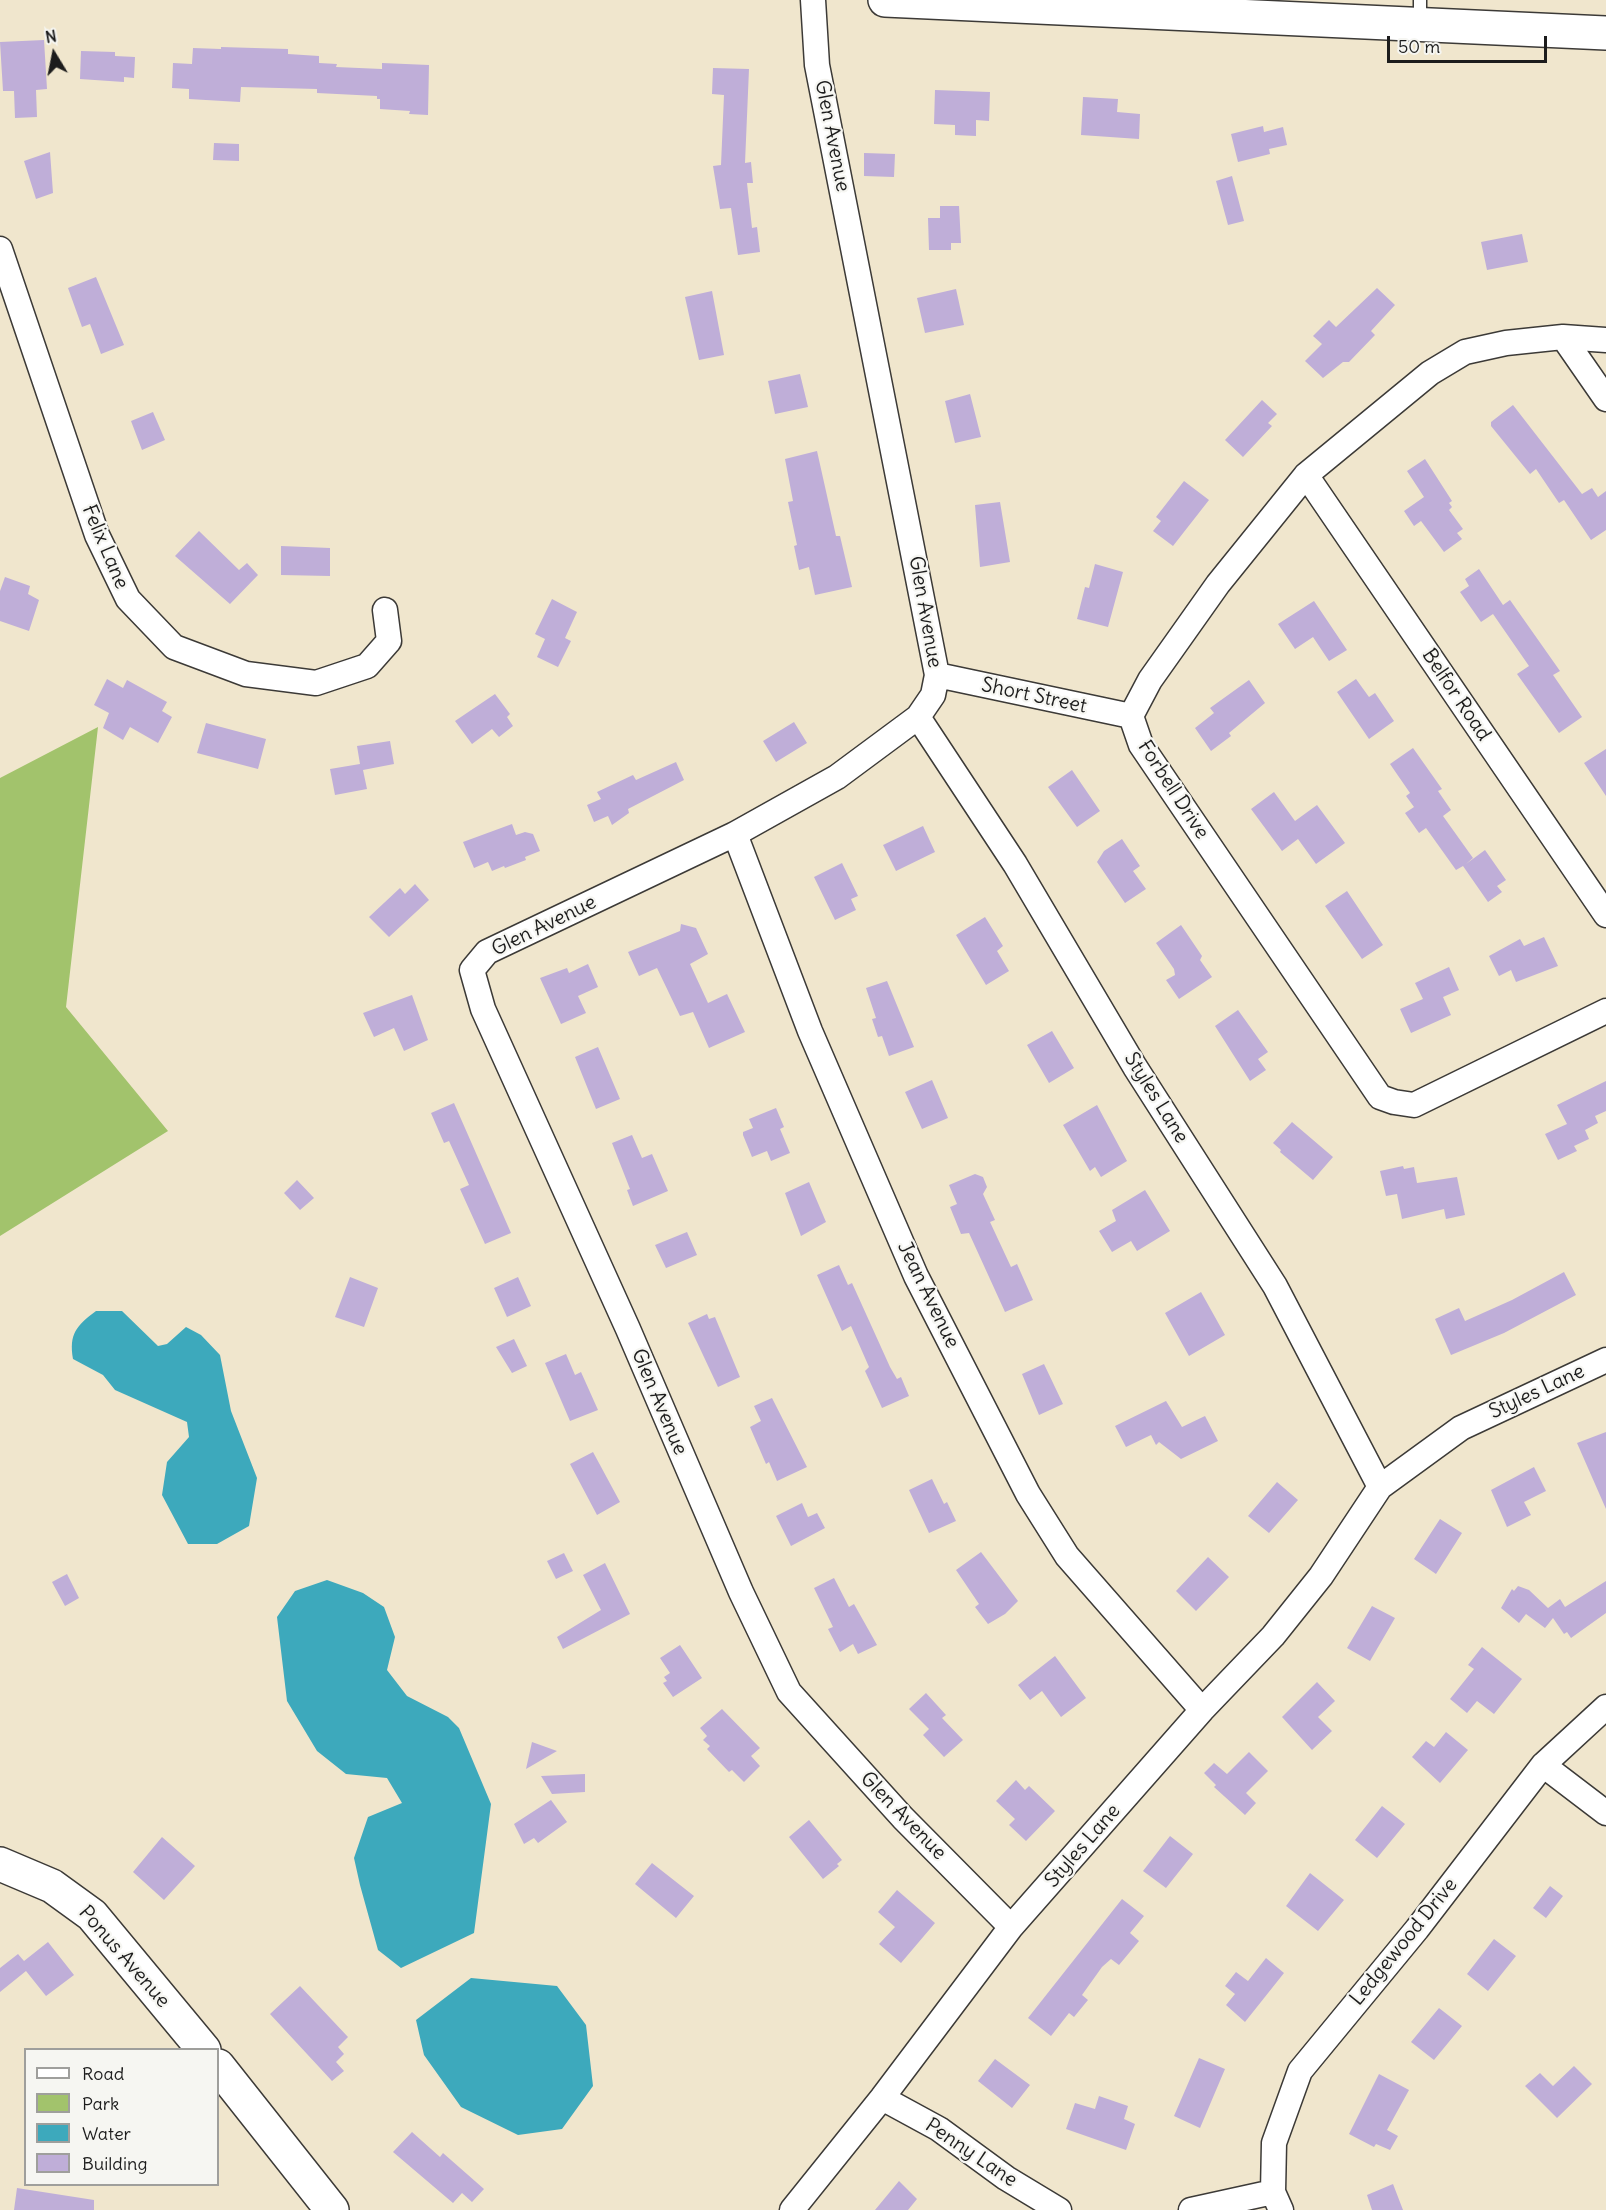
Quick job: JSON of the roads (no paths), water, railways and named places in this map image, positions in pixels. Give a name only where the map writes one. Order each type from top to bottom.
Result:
[{"type":"main road","points":[[885,0],[1420,12],[1606,33]]},
{"type":"main road","name":"Ponus Avenue","points":[[0,1864],[52,1886],[92,1916],[203,2048]]},
{"type":"main road","points":[[219,2067],[332,2210]]},
{"type":"street","name":"Glen Avenue","points":[[813,0],[817,65],[937,675],[933,695],[918,717],[837,777],[735,834],[487,952],[472,970],[483,1009],[628,1329],[741,1592],[789,1692],[903,1818],[1011,1927]]},
{"type":"street","name":"Felix Lane","points":[[0,249],[98,534],[128,599],[174,646],[246,674],[316,682],[367,666],[389,641],[385,610]]},
{"type":"street","name":"Forbell Drive","points":[[1606,339],[1563,337],[1506,343],[1465,352],[1430,373],[1306,475],[1218,584],[1150,680],[1131,716],[1140,745],[1380,1096],[1394,1102],[1414,1105],[1606,1011]]},
{"type":"street","points":[[1563,337],[1606,399]]},
{"type":"street","name":"Belfor Road","points":[[1306,475],[1606,915]]},
{"type":"street","name":"Short Street","points":[[937,675],[1131,716]]},
{"type":"street","name":"Styles Lane","points":[[918,717],[1015,864],[1135,1067],[1275,1286],[1380,1487]]},
{"type":"street","name":"Jean Avenue","points":[[735,834],[810,1031],[916,1276],[1028,1494],[1067,1556],[1202,1710]]},
{"type":"street","name":"Styles Lane","points":[[792,2210],[882,2098],[1011,1927],[1202,1710],[1273,1636],[1314,1585],[1380,1487],[1461,1428],[1606,1360]]},
{"type":"street","name":"Ledgewood Drive","points":[[1277,2201],[1274,2142],[1300,2071],[1417,1929],[1543,1765],[1606,1707]]},
{"type":"street","points":[[1543,1765],[1606,1814]]},
{"type":"street","name":"Penny Lane","points":[[882,2098],[939,2129],[1006,2178],[1059,2210]]},
{"type":"street","points":[[1191,2210],[1277,2201]]},
{"type":"water","points":[[96,1311],[122,1311],[158,1346],[167,1344],[186,1327],[201,1335],[220,1355],[231,1411],[257,1478],[249,1526],[217,1544],[188,1544],[162,1495],[167,1462],[189,1437],[187,1422],[115,1390],[103,1375],[73,1359],[73,1337],[83,1321]]},
{"type":"water","points":[[327,1580],[363,1593],[384,1607],[395,1637],[387,1670],[407,1696],[448,1717],[459,1728],[491,1804],[474,1933],[401,1968],[378,1950],[354,1858],[368,1817],[402,1803],[387,1778],[346,1774],[317,1751],[287,1701],[277,1617],[295,1591]]},
{"type":"water","points":[[471,1978],[557,1986],[586,2025],[593,2086],[562,2129],[518,2135],[461,2107],[424,2055],[416,2020]]}]
